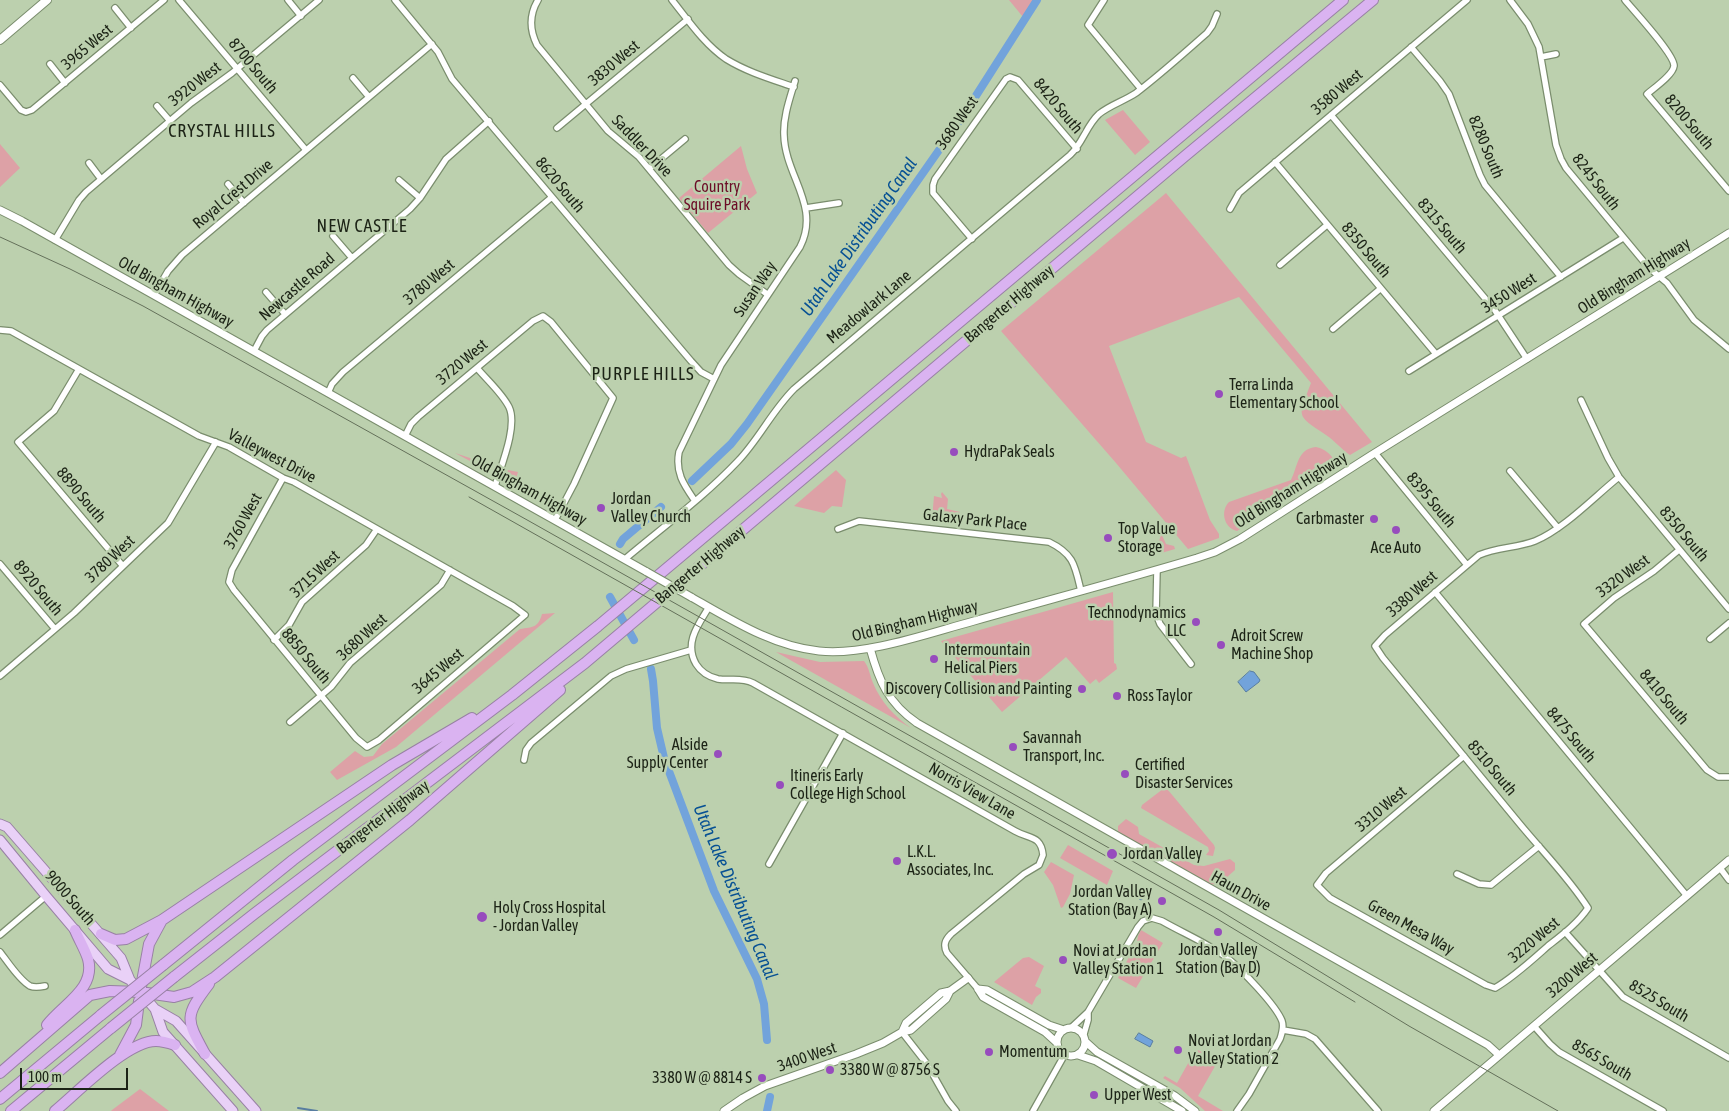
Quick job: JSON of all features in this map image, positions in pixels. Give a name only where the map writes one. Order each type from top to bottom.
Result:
[{"type":"highway","name":"Bangerter Highway","points":[[0,1099],[292,860],[512,695],[598,626],[1343,0]]},
{"type":"highway","name":"Bangerter Highway","points":[[11,1111],[254,914],[570,675],[1185,156],[1373,0]]},
{"type":"highway","points":[[0,1073],[90,995],[110,991],[140,992],[164,996],[184,995],[215,977],[410,820],[560,690],[570,675]]},
{"type":"highway","points":[[101,934],[115,940],[126,939],[162,920],[392,765],[512,695]]},
{"type":"highway","points":[[120,1056],[136,1024],[140,992],[150,944],[162,920]]},
{"type":"highway","points":[[31,1046],[55,1015],[85,987],[90,971],[88,958],[75,930]]},
{"type":"highway","points":[[205,1054],[190,1023],[192,1008],[215,977]]},
{"type":"highway","points":[[55,1111],[120,1056],[142,1044],[155,1041],[175,1045]]},
{"type":"main road","points":[[0,40],[47,0]]},
{"type":"main road","name":"9000 South","points":[[0,824],[8,828],[121,958],[130,980],[154,1009],[163,1032],[233,1111]]},
{"type":"main road","name":"9000 South","points":[[0,840],[108,969],[130,980]]},
{"type":"main road","name":"9000 South","points":[[154,1009],[176,1021],[256,1111]]},
{"type":"street","name":"3965 West","points":[[0,85],[21,110],[26,112],[38,106],[164,0]]},
{"type":"street","name":"8700 South","points":[[179,0],[306,150]]},
{"type":"street","points":[[288,0],[300,16]]},
{"type":"street","name":"3920 West","points":[[55,240],[79,200],[102,178],[191,103],[237,68],[319,0]]},
{"type":"street","name":"Saddler Drive","points":[[538,0],[534,6],[530,21],[533,38],[537,45],[608,131],[635,153],[729,265],[767,294]]},
{"type":"street","points":[[672,0],[688,19]]},
{"type":"street","points":[[1104,0],[1088,25],[1141,88]]},
{"type":"street","name":"3580 West","points":[[1230,209],[1239,193],[1467,0]]},
{"type":"street","name":"8245 South","points":[[1510,0],[1534,35],[1541,57],[1556,145],[1561,159],[1573,178],[1649,268],[1667,283],[1694,320],[1729,349]]},
{"type":"street","name":"8200 South","points":[[1625,0],[1674,61],[1671,73],[1647,94],[1729,191]]},
{"type":"street","name":"8620 South","points":[[399,1],[441,57],[452,79],[697,368],[714,379]]},
{"type":"street","points":[[115,8],[131,28]]},
{"type":"street","name":"Meadowlark Lane","points":[[625,559],[732,468],[774,411],[794,389],[1077,149],[1097,116],[1141,88],[1209,31],[1217,14]]},
{"type":"street","name":"3830 West","points":[[557,128],[688,19]]},
{"type":"street","name":"Susan Way","points":[[688,19],[705,40],[725,58],[746,70],[795,84],[785,121],[784,141],[788,160],[806,208],[807,223],[803,242],[721,365],[679,452],[679,474],[682,483],[695,500]]},
{"type":"street","name":"Royal Crest Drive","points":[[154,295],[174,263],[432,44]]},
{"type":"street","name":"8280 South","points":[[1411,47],[1449,94],[1485,185],[1560,276]]},
{"type":"street","points":[[1541,57],[1556,54]]},
{"type":"street","points":[[50,64],[66,83]]},
{"type":"street","name":"3680 West","points":[[972,239],[935,196],[932,189],[935,179],[1002,84],[1010,77],[1018,80]]},
{"type":"street","points":[[353,78],[369,97]]},
{"type":"street","name":"8420 South","points":[[1018,80],[1077,149]]},
{"type":"street","points":[[157,106],[170,121]]},
{"type":"street","name":"8315 South","points":[[1331,115],[1499,315],[1527,359]]},
{"type":"street","name":"Newcastle Road","points":[[254,351],[262,336],[285,314],[410,209],[420,198],[446,159],[489,122]]},
{"type":"street","points":[[649,169],[685,139]]},
{"type":"street","name":"8350 South","points":[[1275,162],[1436,354]]},
{"type":"street","points":[[89,163],[102,178]]},
{"type":"street","points":[[399,180],[420,198]]},
{"type":"street","points":[[228,184],[244,203]]},
{"type":"street","name":"3780 West","points":[[328,393],[332,384],[343,372],[552,197]]},
{"type":"street","points":[[806,208],[839,202]]},
{"type":"street","name":"Old Bingham Highway","points":[[0,210],[750,630],[786,644],[844,652],[870,648],[1158,570],[1197,558],[1233,543],[1729,232]]},
{"type":"street","points":[[1280,265],[1328,225]]},
{"type":"street","points":[[333,236],[352,258]]},
{"type":"street","name":"3450 West","points":[[1409,371],[1624,238]]},
{"type":"street","points":[[1333,328],[1380,289]]},
{"type":"street","points":[[266,292],[285,314]]},
{"type":"street","name":"3720 West","points":[[405,436],[415,420],[533,321],[543,316],[551,322],[614,398],[555,520]]},
{"type":"street","name":"Valleywest Drive","points":[[1,330],[12,331],[199,436],[229,447],[283,478],[294,482],[513,606],[525,615]]},
{"type":"street","points":[[477,368],[503,399],[512,416],[511,428],[495,486]]},
{"type":"street","name":"8890 South","points":[[79,369],[54,411],[18,442],[122,565]]},
{"type":"street","name":"8350 South","points":[[1580,400],[1619,477],[1729,609]]},
{"type":"street","name":"3780 West","points":[[0,676],[55,630],[168,523],[216,442]]},
{"type":"street","name":"8395 South","points":[[1375,453],[1467,565]]},
{"type":"street","points":[[1510,471],[1558,528]]},
{"type":"street","name":"3380 West","points":[[1375,646],[1385,635],[1479,555],[1489,550],[1522,545],[1534,541],[1558,528],[1619,477]]},
{"type":"street","name":"3760 West","points":[[229,579],[232,570],[283,478]]},
{"type":"street","name":"Galaxy Park Place","points":[[838,529],[859,521],[1049,542],[1069,555],[1074,564],[1081,591]]},
{"type":"street","name":"3715 West","points":[[274,640],[289,625],[308,595],[366,545],[377,529]]},
{"type":"street","name":"3320 West","points":[[1584,624],[1614,598],[1654,571],[1679,550]]},
{"type":"street","name":"8920 South","points":[[0,564],[55,630]]},
{"type":"street","name":"3680 West","points":[[290,722],[336,682],[350,663],[441,585],[450,570]]},
{"type":"street","points":[[1158,570],[1156,614],[1160,624],[1190,664]]},
{"type":"street","name":"8850 South","points":[[229,579],[234,590],[274,640],[356,738],[367,747]]},
{"type":"street","name":"8475 South","points":[[1435,592],[1687,896]]},
{"type":"street","points":[[524,760],[526,750],[531,743],[611,676],[626,668],[690,650],[693,635],[709,607]]},
{"type":"street","name":"3645 West","points":[[367,747],[379,740],[525,615]]},
{"type":"street","name":"8410 South","points":[[1584,624],[1707,770],[1718,776],[1729,778]]},
{"type":"street","points":[[1710,639],[1729,624]]},
{"type":"street","name":"8510 South","points":[[1375,646],[1581,897],[1588,908]]},
{"type":"street","name":"Haun Drive","points":[[870,648],[879,678],[886,692],[902,712],[917,723],[1488,1045],[1500,1055]]},
{"type":"street","name":"Norris View Lane","points":[[690,650],[698,667],[707,675],[717,679],[742,679],[750,681],[1015,831],[1034,838],[1041,844],[1044,855],[1039,865],[1024,874],[949,936],[945,944],[947,953],[968,978]]},
{"type":"street","points":[[769,864],[843,733]]},
{"type":"street","name":"3310 West","points":[[1316,885],[1326,873],[1464,756]]},
{"type":"street","points":[[1457,874],[1479,884],[1491,885],[1539,846]]},
{"type":"street","name":"3200 West","points":[[1434,1111],[1729,860]]},
{"type":"street","points":[[1720,868],[1729,880]]},
{"type":"street","name":"Green Mesa Way","points":[[1316,885],[1330,898],[1486,985],[1495,988]]},
{"type":"street","points":[[0,935],[46,896]]},
{"type":"street","name":"3220 West","points":[[1495,988],[1506,982],[1565,932],[1583,916],[1588,908]]},
{"type":"street","points":[[1057,1043],[1059,1036],[1064,1030],[1072,1027],[1088,1012],[1138,927],[1146,920],[1155,918],[1222,954],[1232,962],[1277,1012],[1283,1023],[1280,1039],[1237,1111]]},
{"type":"street","name":"8525 South","points":[[1565,932],[1623,997],[1729,1058]]},
{"type":"street","points":[[0,952],[30,986],[36,988],[45,986]]},
{"type":"street","points":[[968,978],[983,997],[1045,1032],[1057,1043],[1060,1050],[1071,1056],[1082,1052],[1088,1012]]},
{"type":"street","name":"3400 West","points":[[724,1111],[765,1086],[871,1048],[902,1032],[906,1023],[941,993],[950,992],[968,978]]},
{"type":"street","points":[[978,989],[987,990],[1049,1025],[1064,1030]]},
{"type":"street","name":"8565 South","points":[[1534,1026],[1559,1052],[1663,1111]]},
{"type":"street","points":[[1072,1027],[1081,1031],[1097,1052],[1175,1096],[1195,1111]]},
{"type":"street","points":[[1283,1030],[1306,1034],[1315,1038],[1378,1111]]},
{"type":"street","points":[[902,1032],[927,1064],[948,1101],[956,1111]]},
{"type":"street","points":[[1033,1111],[1065,1054]]},
{"type":"street","points":[[1078,1054],[1096,1061],[1182,1111]]},
{"type":"green space","points":[[1009,0],[1034,0],[1023,17]]},
{"type":"green space","points":[[1123,110],[1150,142],[1135,155],[1105,120]]},
{"type":"green space","points":[[0,144],[20,168],[0,187]]},
{"type":"green space","name":"Country Squire Park","points":[[741,146],[747,169],[757,193],[708,233],[679,198]]},
{"type":"green space","points":[[1166,193],[1372,442],[1350,455],[1304,419],[1302,409],[1311,383],[1239,297],[1109,346],[1146,442],[1181,458],[1186,456],[1210,520],[1219,534],[1219,538],[1188,549],[1001,331]]},
{"type":"green space","points":[[1316,447],[1333,458],[1336,469],[1237,531],[1226,523],[1224,514],[1229,502],[1291,480],[1299,459],[1305,451]]},
{"type":"green space","points":[[455,453],[491,465],[488,469],[485,469]]},
{"type":"green space","points":[[508,470],[518,472],[514,485],[506,480]]},
{"type":"green space","points":[[836,470],[846,480],[842,507],[832,506],[824,513],[794,506]]},
{"type":"green space","points":[[942,492],[948,499],[947,509],[960,512],[959,522],[932,519],[934,496],[942,498]]},
{"type":"green space","points":[[1161,535],[1166,544],[1174,546],[1175,549],[1158,554],[1157,547]]},
{"type":"green space","points":[[1113,592],[1114,663],[1117,669],[1099,683],[1096,679],[1090,684],[1066,657],[1002,712],[941,641]]},
{"type":"green space","points":[[555,613],[396,747],[337,780],[330,772],[355,751],[364,757],[373,756],[382,744],[520,629],[537,624],[542,614]]},
{"type":"green space","points":[[776,652],[820,662],[864,661],[876,690],[884,702],[899,719],[911,728]]},
{"type":"green space","points":[[1163,789],[1168,790],[1214,845],[1213,856],[1206,855],[1209,851],[1208,847],[1141,808],[1142,805]]},
{"type":"green space","points":[[1126,819],[1138,827],[1139,834],[1194,865],[1204,866],[1230,859],[1235,863],[1235,870],[1218,885],[1211,884],[1118,832],[1118,826]]},
{"type":"green space","points":[[1068,845],[1113,871],[1107,885],[1060,858]]},
{"type":"green space","points":[[1051,862],[1074,875],[1070,894],[1061,908],[1053,885],[1044,872]]},
{"type":"green space","points":[[1141,930],[1163,943],[1136,988],[1118,978],[1137,942]]},
{"type":"green space","points":[[1029,957],[1044,966],[1035,986],[1041,989],[1041,993],[1036,997],[1032,1005],[994,982],[1023,958]]},
{"type":"green space","points":[[1198,1050],[1218,1061],[1198,1096],[1223,1111],[1205,1111],[1180,1088],[1163,1078],[1165,1076],[1177,1083],[1195,1051]]},
{"type":"green space","points":[[140,1089],[169,1111],[111,1111],[112,1110]]},
{"type":"water","points":[[1250,671],[1254,672],[1260,680],[1246,692],[1238,682]]},
{"type":"water","points":[[1132,885],[1148,893],[1148,895],[1141,900],[1129,892]]},
{"type":"water","points":[[1139,1033],[1153,1041],[1150,1047],[1135,1039]]},
{"type":"waterway","name":"Utah Lake Distributing Canal","points":[[692,481],[731,444],[747,424],[965,113],[1037,0]]},
{"type":"waterway","name":"Utah Lake Distributing Canal","points":[[620,544],[623,539],[661,507]]},
{"type":"waterway","name":"Utah Lake Distributing Canal","points":[[610,597],[634,640]]},
{"type":"waterway","name":"Utah Lake Distributing Canal","points":[[651,669],[657,728],[664,758],[714,891],[757,979],[764,1004],[767,1040]]},
{"type":"waterway","name":"Utah Lake Distributing Canal","points":[[767,1111],[770,1097]]},
{"type":"waterway","points":[[298,1108],[317,1111]]},
{"type":"tram line","points":[[0,237],[70,269],[143,306],[529,521],[1219,910],[1409,1026],[1558,1111]]},
{"type":"tram line","points":[[469,497],[1214,917],[1355,1002]]},
{"type":"place","name":"Terra Linda Elementary School","points":[[1219,394]]},
{"type":"place","name":"HydraPak Seals","points":[[954,452]]},
{"type":"place","name":"Jordan Valley Church","points":[[601,508]]},
{"type":"place","name":"Carbmaster","points":[[1374,519]]},
{"type":"place","name":"Ace Auto","points":[[1396,530]]},
{"type":"place","name":"Top Value Storage","points":[[1108,538]]},
{"type":"place","name":"Technodynamics LLC","points":[[1196,622]]},
{"type":"place","name":"Adroit Screw Machine Shop","points":[[1221,645]]},
{"type":"place","name":"Intermountain Helical Piers","points":[[934,659]]},
{"type":"place","name":"Discovery Collision and Painting","points":[[1082,689]]},
{"type":"place","name":"Ross Taylor","points":[[1117,696]]},
{"type":"place","name":"Savannah Transport, Inc.","points":[[1013,747]]},
{"type":"place","name":"Alside Supply Center","points":[[718,754]]},
{"type":"place","name":"Certified Disaster Services","points":[[1125,774]]},
{"type":"place","name":"Itineris Early College High School","points":[[780,785]]},
{"type":"place","name":"Jordan Valley","points":[[1112,854]]},
{"type":"place","name":"L.K.L. Associates, Inc.","points":[[897,861]]},
{"type":"place","name":"Jordan Valley Station (Bay A)","points":[[1162,901]]},
{"type":"place","name":"Holy Cross Hospital - Jordan Valley","points":[[482,917]]},
{"type":"place","name":"Jordan Valley Station (Bay D)","points":[[1218,932]]},
{"type":"place","name":"Novi at Jordan Valley Station 1","points":[[1063,960]]},
{"type":"place","name":"Novi at Jordan Valley Station 2","points":[[1178,1050]]},
{"type":"place","name":"Momentum","points":[[989,1052]]},
{"type":"place","name":"3380 W @ 8756 S","points":[[830,1070]]},
{"type":"place","name":"3380 W @ 8814 S","points":[[762,1078]]},
{"type":"place","name":"Upper West","points":[[1094,1095]]},
{"type":"district","name":"CRYSTAL HILLS","points":[[222,131]]},
{"type":"district","name":"NEW CASTLE","points":[[362,226]]},
{"type":"district","name":"PURPLE HILLS","points":[[643,374]]}]
